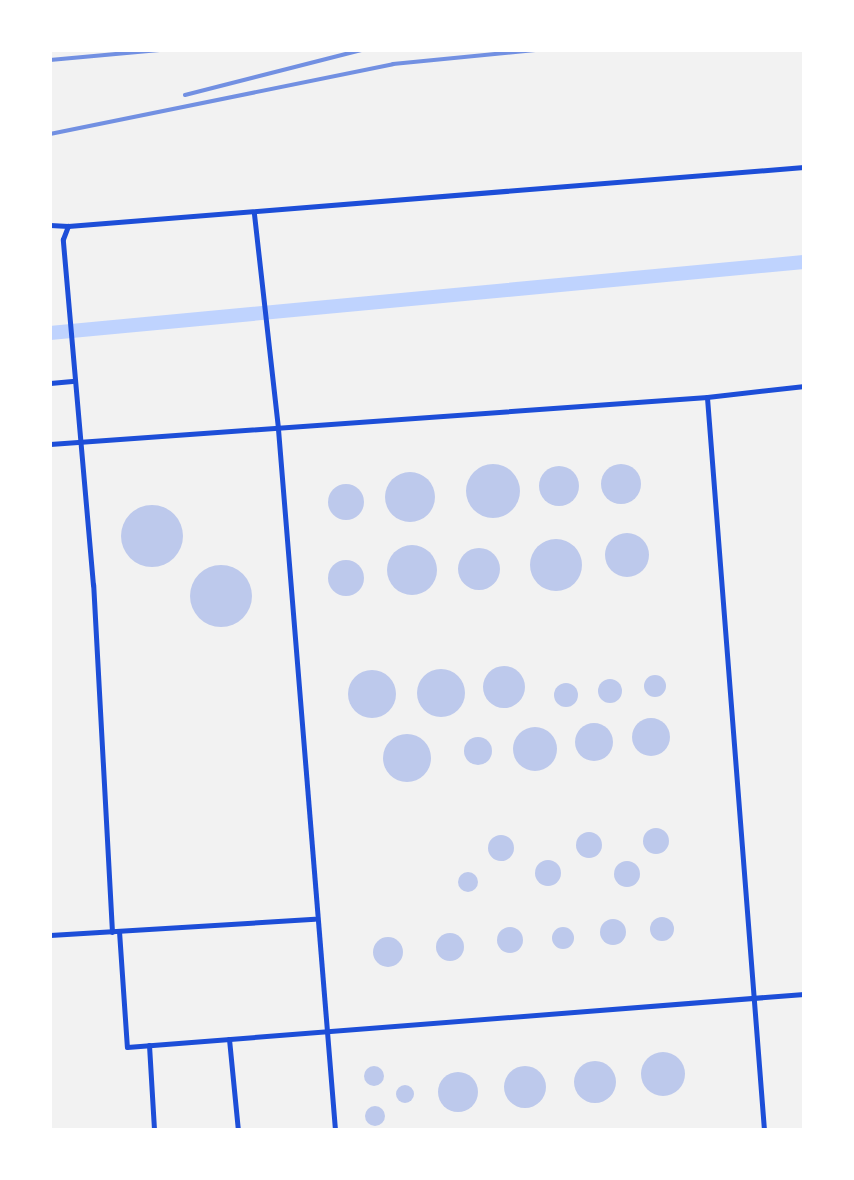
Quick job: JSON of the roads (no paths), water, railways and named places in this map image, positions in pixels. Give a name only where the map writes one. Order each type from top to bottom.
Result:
[{"type":"street","points":[[50,225],[254,214],[804,167]]},
{"type":"street","points":[[254,214],[278,429],[315,919],[335,1130]]},
{"type":"street","points":[[68,226],[63,239],[82,441],[115,932],[127,1047],[804,994]]},
{"type":"street","points":[[50,383],[75,381]]},
{"type":"street","points":[[50,444],[707,397],[804,386]]},
{"type":"street","points":[[707,397],[764,1130]]},
{"type":"street","points":[[50,935],[315,919]]},
{"type":"street","points":[[229,1039],[238,1130]]},
{"type":"street","points":[[149,1045],[154,1130]]},
{"type":"waterway","points":[[50,333],[804,262]]},
{"type":"railway","points":[[50,60],[160,50]]},
{"type":"railway","points":[[185,95],[361,50]]},
{"type":"railway","points":[[50,134],[393,64],[535,50]]}]
